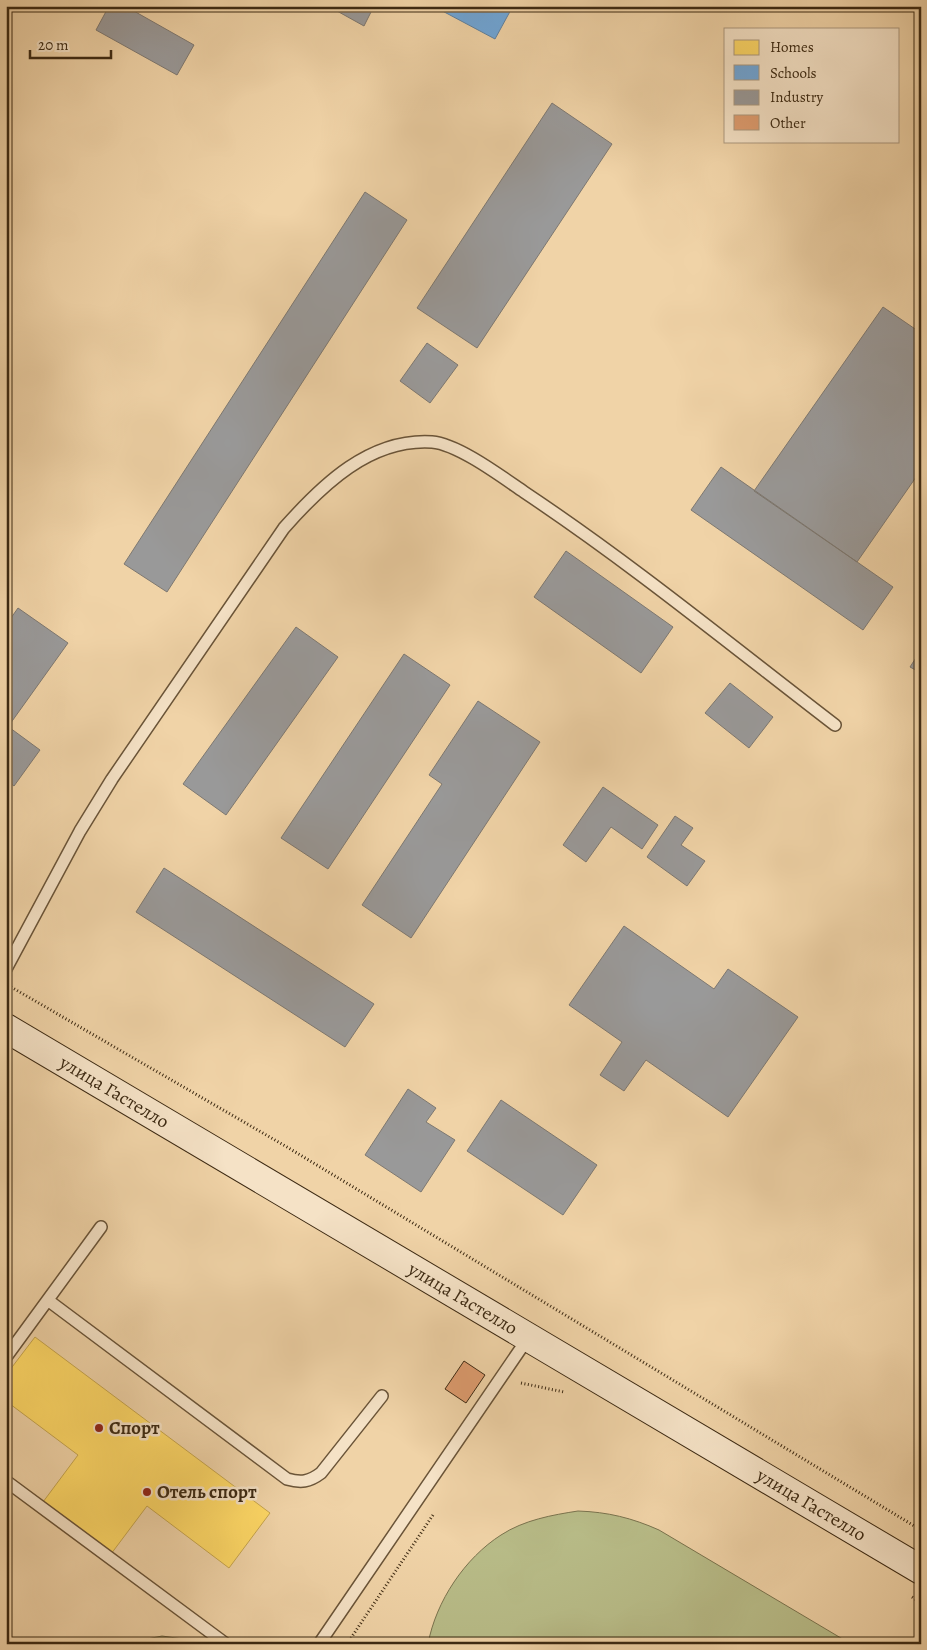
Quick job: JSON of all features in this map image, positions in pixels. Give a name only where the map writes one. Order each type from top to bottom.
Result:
[{"type":"street","name":"улица Гастелло","points":[[6,1028],[529,1336],[921,1570]]},
{"type":"lane","points":[[6,969],[80,831],[112,779],[284,528],[312,496],[347,468],[376,452],[406,442],[434,442],[472,457],[592,537],[835,725]]},
{"type":"lane","points":[[6,1357],[101,1227]]},
{"type":"lane","points":[[48,1301],[287,1479],[300,1482],[311,1480],[321,1473],[382,1396]]},
{"type":"lane","points":[[319,1644],[529,1336]]},
{"type":"lane","points":[[6,1481],[226,1644]]},
{"type":"path","points":[[6,984],[287,1147],[921,1530]]},
{"type":"path","points":[[518,1388],[522,1383],[566,1392]]},
{"type":"path","points":[[347,1644],[434,1514]]},
{"type":"path","points":[[904,1593],[921,1603]]},
{"type":"green space","points":[[578,1511],[620,1516],[659,1530],[851,1644],[428,1644],[438,1612],[454,1582],[464,1568],[488,1545],[519,1525],[548,1516]]},
{"type":"green space","points":[[162,1636],[183,1639],[197,1644],[140,1644],[147,1639]]},
{"type":"building: Homes","name":"Спорт","points":[[35,1337],[270,1513],[229,1568],[147,1506],[111,1554],[43,1502],[78,1455],[6,1401],[6,1375]]},
{"type":"building: Schools","points":[[433,6],[513,6],[495,39]]},
{"type":"building: Industry","points":[[109,6],[125,6],[194,45],[177,75],[96,30]]},
{"type":"building: Industry","points":[[328,6],[374,6],[364,26]]},
{"type":"building: Industry","points":[[552,103],[612,144],[477,348],[417,308]]},
{"type":"building: Industry","points":[[365,192],[407,220],[167,592],[124,564]]},
{"type":"building: Industry","points":[[883,307],[921,333],[921,470],[857,562],[754,491]]},
{"type":"building: Industry","points":[[427,343],[458,365],[430,403],[400,381]]},
{"type":"building: Industry","points":[[721,467],[893,587],[863,630],[691,510]]},
{"type":"building: Industry","points":[[566,551],[673,627],[641,673],[534,597]]},
{"type":"building: Industry","points":[[18,608],[68,643],[10,724],[6,721],[6,625]]},
{"type":"building: Industry","points":[[296,627],[338,657],[226,815],[183,784]]},
{"type":"building: Industry","points":[[921,650],[921,673],[910,667]]},
{"type":"building: Industry","points":[[404,654],[450,685],[328,869],[281,838]]},
{"type":"building: Industry","points":[[730,683],[773,717],[749,748],[705,713]]},
{"type":"building: Industry","points":[[478,701],[540,742],[411,938],[362,905],[442,784],[429,775]]},
{"type":"building: Industry","points":[[6,725],[40,750],[14,786],[6,780]]},
{"type":"building: Industry","points":[[603,787],[658,825],[642,849],[611,827],[586,862],[563,845]]},
{"type":"building: Industry","points":[[675,816],[693,828],[681,845],[705,861],[687,886],[647,857]]},
{"type":"building: Industry","points":[[164,868],[374,1004],[345,1047],[136,912]]},
{"type":"building: Industry","points":[[624,926],[714,989],[728,969],[798,1017],[728,1117],[646,1060],[624,1091],[600,1075],[622,1042],[569,1005]]},
{"type":"building: Industry","points":[[408,1089],[436,1108],[426,1122],[455,1140],[421,1192],[365,1155]]},
{"type":"building: Industry","points":[[501,1100],[597,1165],[563,1215],[467,1151]]},
{"type":"building: Other","points":[[464,1361],[485,1375],[466,1403],[445,1389]]},
{"type":"place","name":"Спорт","points":[[99,1428]]},
{"type":"place","name":"Отель спорт","points":[[147,1492]]}]
